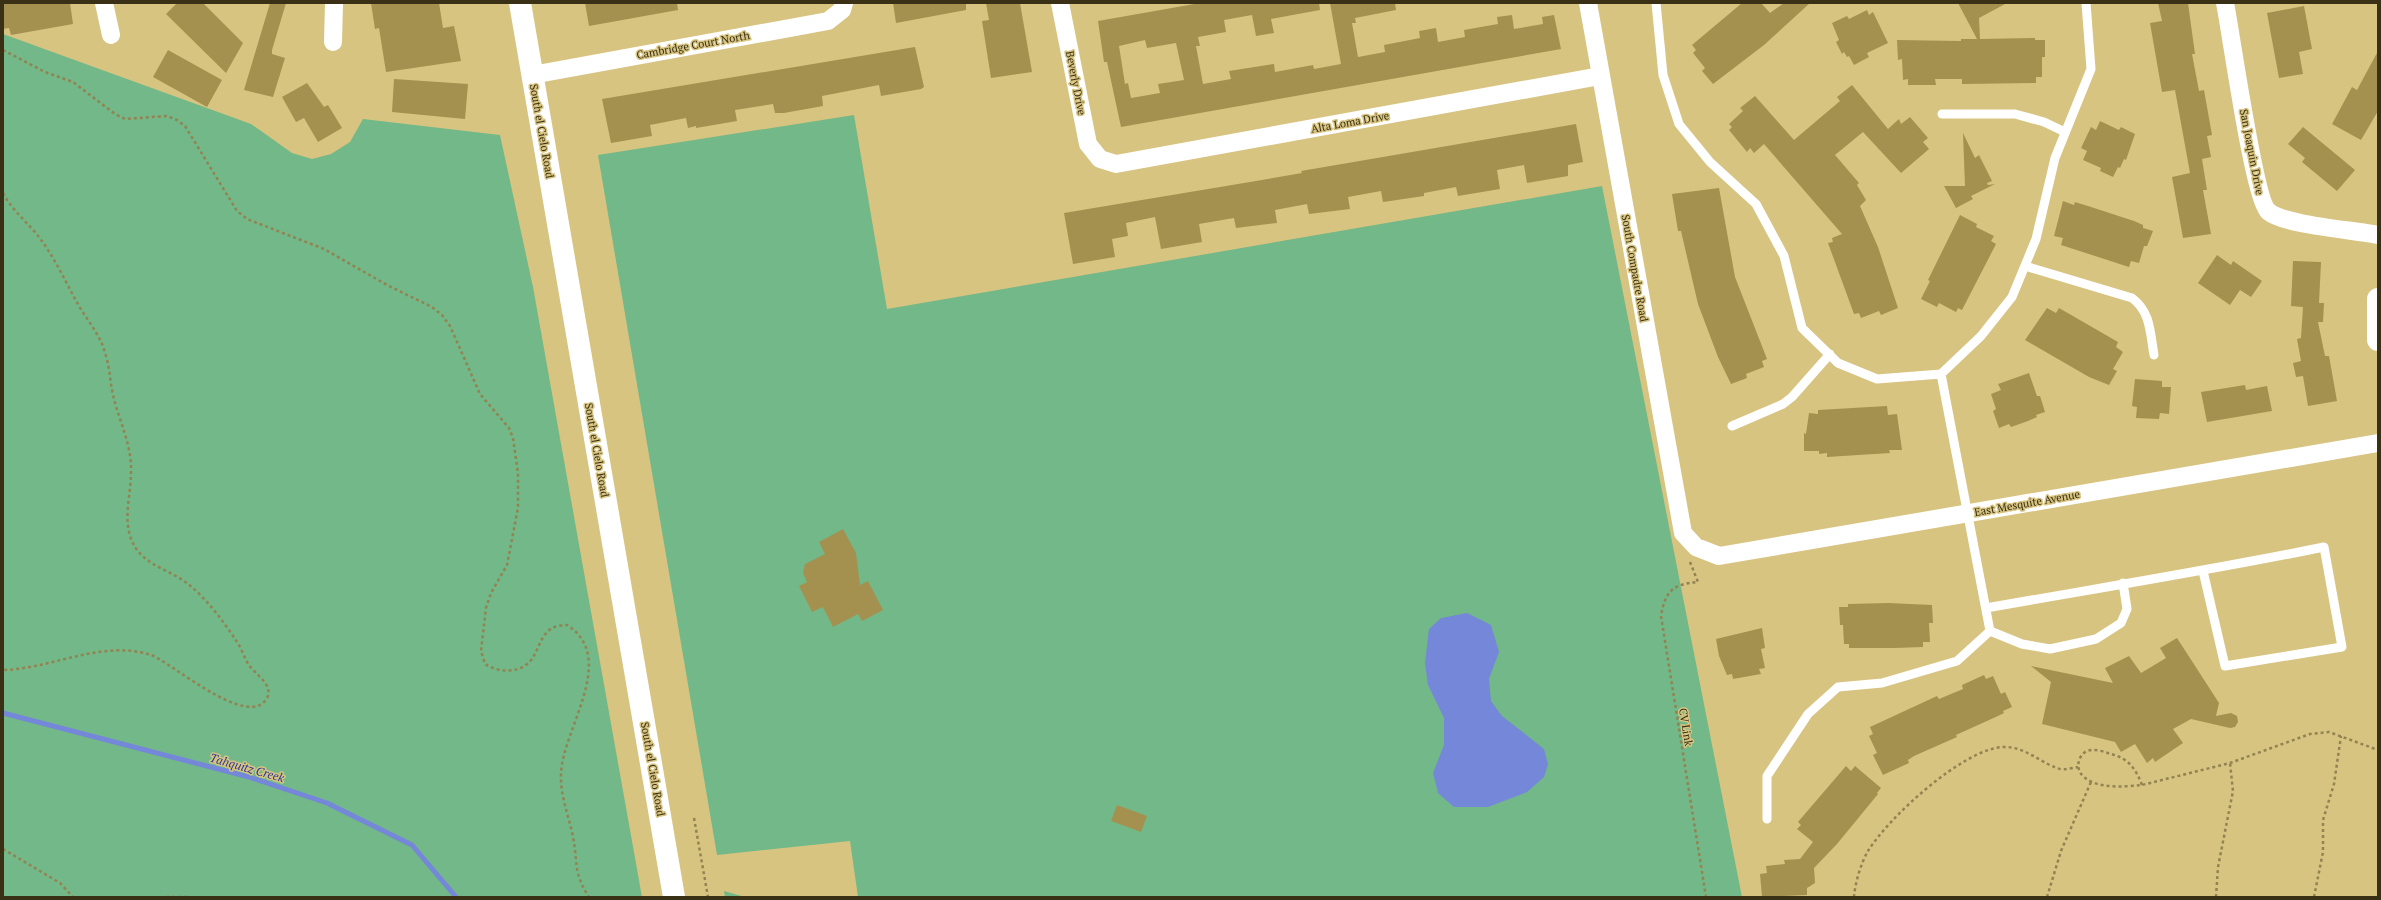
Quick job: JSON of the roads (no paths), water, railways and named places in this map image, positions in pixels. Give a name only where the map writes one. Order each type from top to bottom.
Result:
[{"type":"street","points":[[104,3],[111,35]]},
{"type":"street","points":[[333,42],[334,3]]},
{"type":"street","name":"South el Cielo Road","points":[[520,3],[674,897]]},
{"type":"street","name":"Cambridge Court North","points":[[532,75],[828,21],[842,10],[844,3]]},
{"type":"street","name":"Beverly Drive","points":[[1060,3],[1088,144],[1100,159]]},
{"type":"street","name":"South Compadre Road","points":[[1588,3],[1683,533]]},
{"type":"street","name":"San Joaquin Drive","points":[[2226,3],[2253,164],[2261,198],[2268,212],[2283,220],[2378,235]]},
{"type":"street","name":"Alta Loma Drive","points":[[1100,159],[1116,164],[1600,76]]},
{"type":"street","points":[[2378,299],[2378,340]]},
{"type":"street","name":"East Mesquite Avenue","points":[[1683,533],[1696,547],[1719,556],[2378,443]]},
{"type":"lane","points":[[1659,4],[1663,75],[1679,124],[1710,162],[1756,204],[1784,256],[1802,328],[1838,363],[1877,379],[1940,374],[1980,336],[2012,297],[2036,238],[2055,158],[2091,68],[2086,3]]},
{"type":"lane","points":[[1942,114],[2015,114],[2044,122],[2065,132]]},
{"type":"lane","points":[[2025,266],[2132,298],[2142,305],[2147,314],[2154,355]]},
{"type":"lane","points":[[1732,426],[1783,404],[1792,397],[1830,354]]},
{"type":"lane","points":[[1940,374],[1990,632]]},
{"type":"lane","points":[[1986,608],[2123,583],[2203,571],[2324,547],[2342,647],[2225,666],[2203,571]]},
{"type":"lane","points":[[1990,632],[2022,644],[2050,649],[2096,639],[2121,623],[2127,609],[2123,583]]},
{"type":"lane","points":[[1767,819],[1767,776],[1808,714],[1838,687],[1882,683],[1957,661],[1990,632]]},
{"type":"water","points":[[1467,613],[1491,625],[1499,652],[1489,679],[1491,701],[1502,716],[1544,749],[1548,764],[1544,777],[1527,792],[1488,807],[1454,807],[1438,793],[1433,773],[1444,745],[1444,718],[1428,685],[1425,663],[1429,629],[1441,618]]},
{"type":"waterway","name":"Tahquitz Creek","points":[[3,713],[249,777],[327,803],[412,845],[456,897]]}]
